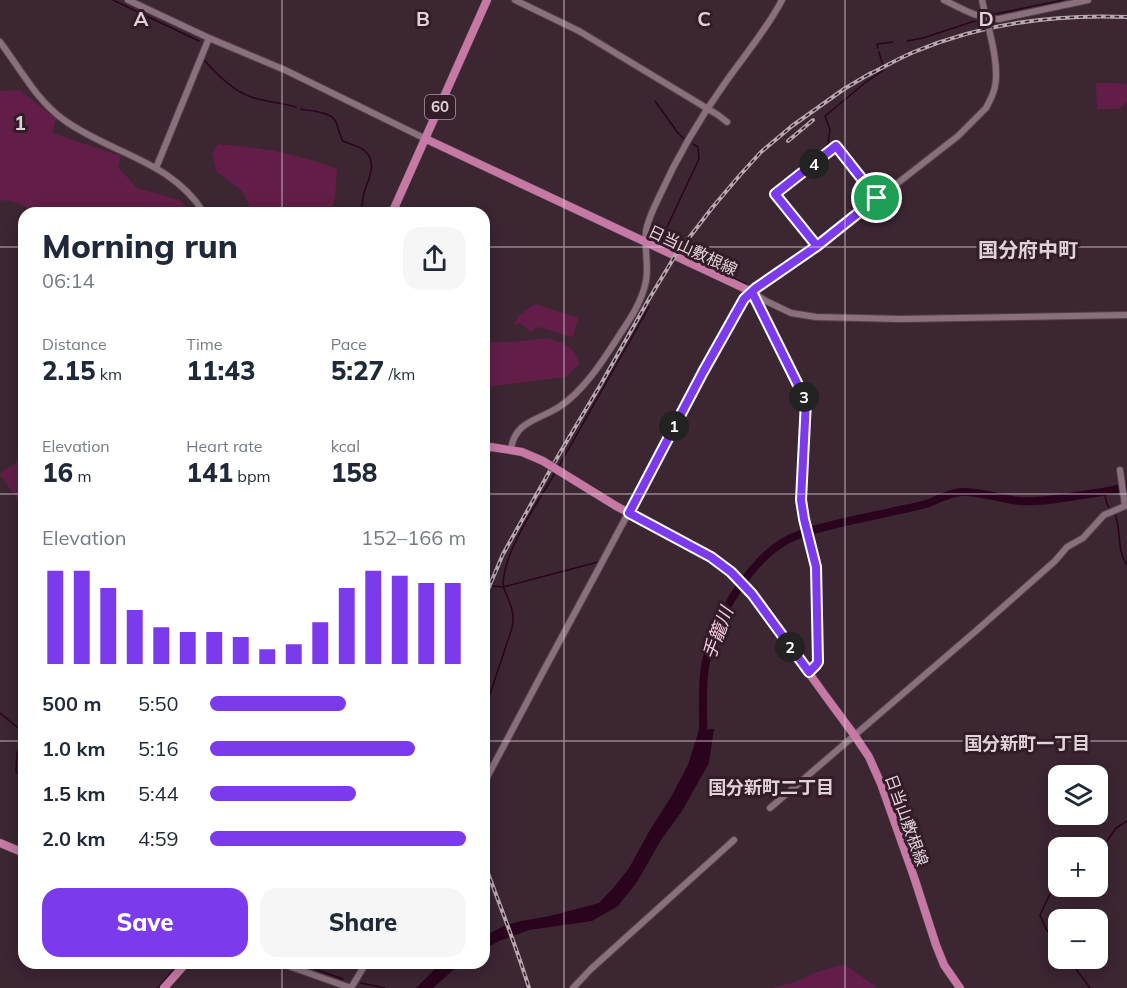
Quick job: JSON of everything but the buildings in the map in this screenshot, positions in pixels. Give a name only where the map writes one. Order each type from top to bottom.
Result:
[{"type":"main road","name":"60","points":[[395,207],[487,0]]},
{"type":"main road","name":"日当山敷根線","points":[[426,139],[752,292],[806,401],[801,500],[815,560],[818,662],[809,672]]},
{"type":"main road","name":"日当山敷根線","points":[[490,448],[511,449],[543,461],[616,506],[711,557],[731,572],[752,594],[869,757],[881,784],[936,945],[945,965],[960,988]]},
{"type":"main road","points":[[0,843],[18,850]]},
{"type":"main road","points":[[164,988],[181,969]]},
{"type":"street","points":[[128,0],[285,70],[426,139]]},
{"type":"street","points":[[514,0],[579,31],[727,122]]},
{"type":"street","points":[[511,449],[512,441],[518,430],[559,408],[579,392],[637,308],[646,281],[646,230],[660,194],[708,109],[772,18],[782,0]]},
{"type":"street","points":[[944,0],[982,17],[992,19],[1088,0]]},
{"type":"street","points":[[490,772],[744,299],[756,288],[817,246],[958,136],[986,108],[996,79],[982,0]]},
{"type":"street","points":[[156,168],[209,38]]},
{"type":"street","points":[[0,42],[39,97],[61,118],[80,131],[171,177],[189,192],[200,207]]},
{"type":"street","points":[[817,246],[775,194],[836,146],[877,198]]},
{"type":"street","points":[[752,292],[792,313],[816,317],[907,319],[1127,315]]},
{"type":"street","points":[[770,808],[977,630],[1055,561],[1067,547],[1083,538],[1104,515],[1125,506],[1120,470]]},
{"type":"street","points":[[573,988],[591,969],[734,840]]},
{"type":"street","points":[[297,969],[351,988],[362,969]]},
{"type":"shaded area","points":[[1096,83],[1127,84],[1127,102],[1119,109],[1097,109]]},
{"type":"shaded area","points":[[20,90],[56,119],[52,133],[121,156],[118,167],[137,188],[180,200],[185,207],[26,207],[8,200],[0,201],[0,91]]},
{"type":"shaded area","points":[[218,144],[249,147],[308,159],[337,169],[332,207],[250,207],[242,191],[216,171],[212,153]]},
{"type":"shaded area","points":[[535,304],[578,318],[573,337],[538,327],[531,332],[520,323],[514,325],[519,315]]},
{"type":"shaded area","points":[[548,338],[572,349],[579,364],[566,377],[490,386],[490,342]]},
{"type":"shaded area","points":[[18,461],[18,500],[0,475]]},
{"type":"shaded area","points":[[714,729],[709,763],[637,882],[618,906],[592,921],[529,930],[490,946],[490,933],[504,926],[599,903],[629,868],[671,797],[688,765],[699,730]]},
{"type":"shaded area","points":[[844,964],[878,988],[771,988],[792,983]]},
{"type":"shaded area","points":[[435,969],[454,969],[433,988],[416,988]]},
{"type":"waterway","points":[[113,0],[199,41]]},
{"type":"waterway","points":[[991,15],[1063,0]]},
{"type":"waterway","points":[[907,41],[975,21]]},
{"type":"waterway","points":[[878,48],[877,44],[893,42]]},
{"type":"waterway","points":[[879,52],[883,66]]},
{"type":"waterway","points":[[205,61],[227,83],[240,92],[259,99],[296,107]]},
{"type":"waterway","points":[[827,149],[830,130],[825,116],[884,70]]},
{"type":"waterway","points":[[655,101],[684,139]]},
{"type":"waterway","points":[[301,109],[330,116],[336,122],[343,141],[360,148],[369,156],[371,172],[362,207]]},
{"type":"waterway","points":[[659,244],[699,159],[698,147],[693,144]]},
{"type":"waterway","points":[[696,261],[746,284]]},
{"type":"waterway","points":[[559,466],[649,307]]},
{"type":"waterway","points":[[490,694],[513,625],[511,608],[503,585],[505,570],[523,526],[555,473]]},
{"type":"waterway","name":"手籠川","points":[[703,740],[705,667],[716,630],[737,590],[765,556],[781,543],[819,528],[921,505],[956,493],[968,492],[1019,501],[1035,501],[1099,493],[1127,486]]},
{"type":"waterway","points":[[1104,492],[1110,509]]},
{"type":"waterway","points":[[1115,514],[1121,553],[1127,565]]},
{"type":"waterway","points":[[493,586],[503,587],[598,562]]},
{"type":"waterway","points":[[0,713],[18,728]]},
{"type":"waterway","points":[[18,751],[16,772],[18,773]]},
{"type":"waterway","points":[[1108,840],[1116,828],[1127,821]]},
{"type":"waterway","points":[[1048,932],[1040,915],[1049,897]]},
{"type":"waterway","points":[[158,988],[174,969]]},
{"type":"waterway","points":[[315,969],[343,979]]},
{"type":"waterway","points":[[1076,969],[1090,988]]},
{"type":"waterway","points":[[361,983],[385,988]]},
{"type":"railway","points":[[864,77],[914,52],[965,34],[1046,19],[1127,17]]},
{"type":"railway","points":[[490,585],[503,554],[675,256],[712,208],[761,152],[792,126],[871,73]]},
{"type":"railway","points":[[788,141],[813,120]]},
{"type":"railway","points":[[490,878],[529,988]]},
{"type":"district","name":"国分府中町","points":[[1028,250]]},
{"type":"district","name":"国分新町一丁目","points":[[1027,744]]},
{"type":"district","name":"国分新町二丁目","points":[[771,788]]},
{"type":"route","points":[[877,198],[817,246],[756,288],[744,299],[629,513],[711,557],[731,572],[752,594],[809,672],[818,662],[815,560],[801,500],[806,401],[752,292],[817,246],[775,194],[836,146],[877,198]]}]
